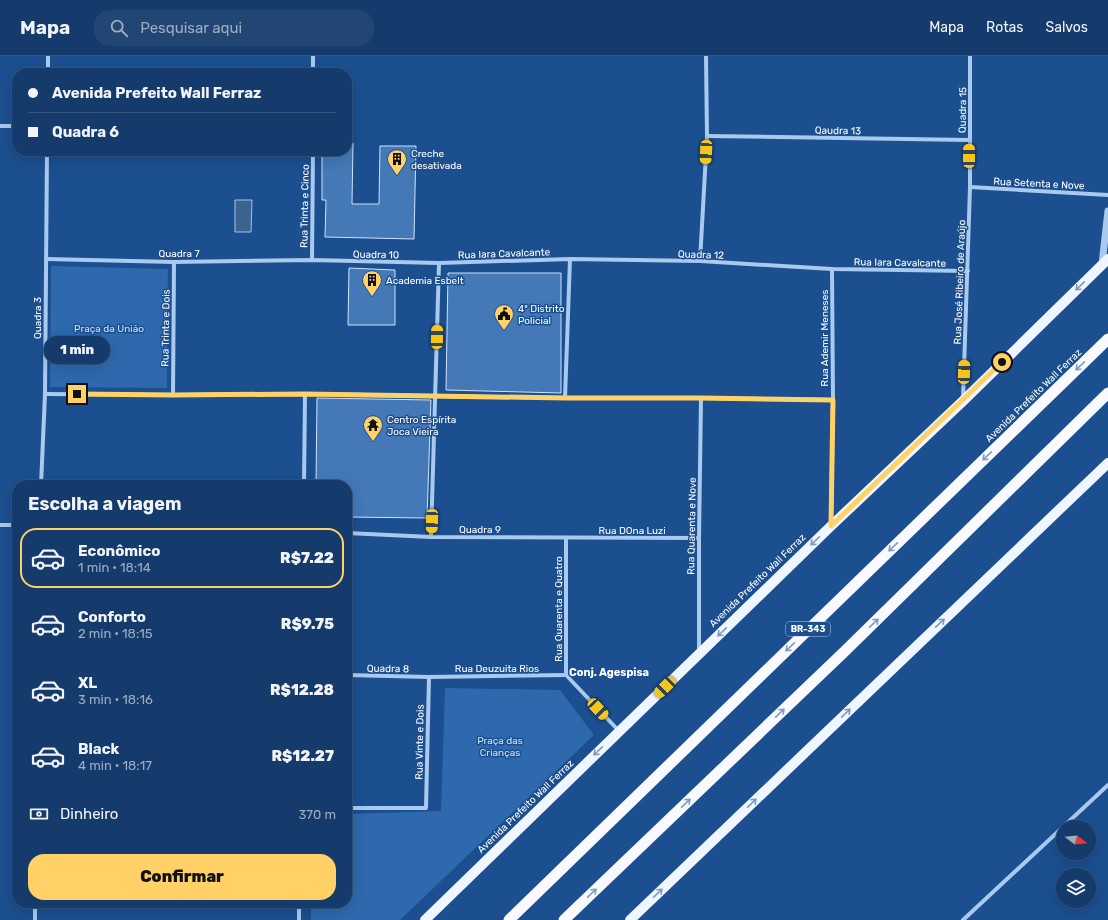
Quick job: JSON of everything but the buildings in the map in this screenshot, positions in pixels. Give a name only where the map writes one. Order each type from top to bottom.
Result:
[{"type":"highway","name":"Avenida Prefeito Wall Ferraz","points":[[509,920],[1108,339]]},
{"type":"highway","points":[[564,920],[844,652],[1108,393]]},
{"type":"main road","name":"Avenida Prefeito Wall Ferraz","points":[[425,920],[699,653],[963,401],[1105,262]]},
{"type":"main road","points":[[630,920],[1108,463]]},
{"type":"street","points":[[48,56],[48,68]]},
{"type":"street","points":[[313,56],[313,68]]},
{"type":"street","points":[[700,261],[707,136],[706,56]]},
{"type":"street","name":"Quadra 15","points":[[970,56],[970,188]]},
{"type":"street","points":[[0,126],[12,126]]},
{"type":"street","name":"Qaudra 13","points":[[707,136],[969,140]]},
{"type":"street","name":"Quadra 3","points":[[41,480],[45,394],[47,156]]},
{"type":"street","name":"Rua Trinta e Cinco","points":[[312,260],[313,156]]},
{"type":"street","name":"Rua Setenta e Nove","points":[[970,188],[1108,195]]},
{"type":"street","name":"Rua José Ribeiro de Araújo","points":[[963,401],[970,188]]},
{"type":"street","points":[[1105,262],[1108,211]]},
{"type":"street","name":"Quadra 7","points":[[46,259],[174,262],[312,260]]},
{"type":"street","points":[[566,398],[570,259]]},
{"type":"street","name":"Quadra 12","points":[[570,259],[700,261],[832,269]]},
{"type":"street","name":"Rua Iara Cavalcante","points":[[439,263],[570,259]]},
{"type":"street","name":"Quadra 10","points":[[312,260],[439,263]]},
{"type":"street","name":"Rua Trinta e Dois","points":[[173,395],[174,262]]},
{"type":"street","points":[[431,537],[439,263]]},
{"type":"street","name":"Rua Iara Cavalcante","points":[[832,269],[968,271]]},
{"type":"street","name":"Rua Ademir Meneses","points":[[831,526],[833,400],[832,269]]},
{"type":"street","points":[[45,394],[305,394],[833,400]]},
{"type":"street","points":[[304,480],[305,394]]},
{"type":"street","name":"Rua Quarenta e Nove","points":[[699,653],[701,398]]},
{"type":"street","points":[[0,525],[12,525]]},
{"type":"street","name":"Quadra 9","points":[[352,533],[431,537],[566,538]]},
{"type":"street","name":"Rua DOna Luzi","points":[[566,538],[699,538]]},
{"type":"street","name":"Rua Quarenta e Quatro","points":[[566,538],[566,675],[619,731]]},
{"type":"street","name":"Quadra 8","points":[[352,675],[429,676]]},
{"type":"street","name":"Rua Deuzuita Rios","points":[[429,676],[566,675]]},
{"type":"street","name":"Rua Vinte e Dois","points":[[352,808],[426,808],[429,676]]},
{"type":"street","points":[[963,920],[1108,785]]},
{"type":"street","points":[[35,908],[35,920]]},
{"type":"street","points":[[299,908],[299,920]]},
{"type":"green space","name":"Praça da União","points":[[51,266],[168,269],[167,388],[50,387]]},
{"type":"green space","name":"Praça das Crianças","points":[[445,688],[560,690],[594,735],[400,920],[311,920],[311,908],[352,908],[352,814],[441,811]]},
{"type":"shaded area","points":[[235,200],[252,200],[251,232],[235,232]]},
{"type":"place","name":"Creche desativada","points":[[397,176]]},
{"type":"place","name":"Academia Esbelt","points":[[372,297]]},
{"type":"place","name":"4º Distrito Policial","points":[[504,331]]},
{"type":"place","name":"Centro Espírita Joca Vieira","points":[[373,442]]},
{"type":"district","name":"Conj. Agespisa","points":[[609,672]]},
{"type":"route","points":[[77,394],[305,394],[833,400],[831,526],[1002,362]]}]
